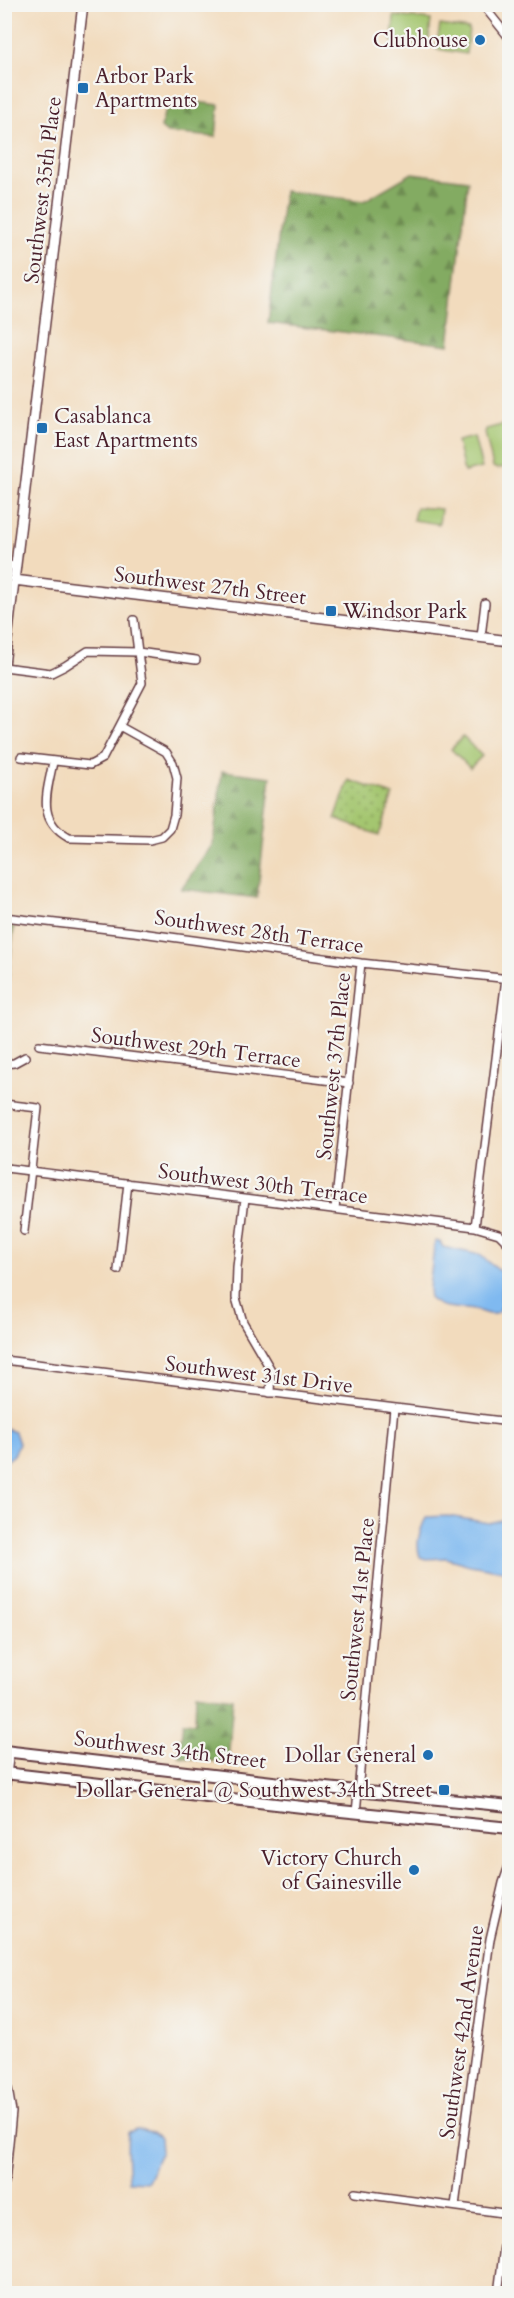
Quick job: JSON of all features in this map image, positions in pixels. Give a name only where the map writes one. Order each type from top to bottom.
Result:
[{"type":"main road","name":"Southwest 34th Street","points":[[7,1751],[510,1806]]},
{"type":"main road","name":"Southwest 34th Street","points":[[6,1773],[510,1828]]},
{"type":"street","name":"Southwest 35th Place","points":[[4,666],[83,4]]},
{"type":"street","points":[[482,4],[510,39]]},
{"type":"street","points":[[4,565],[16,566]]},
{"type":"street","name":"Southwest 27th Street","points":[[14,580],[510,641]]},
{"type":"street","points":[[481,637],[484,603]]},
{"type":"street","points":[[21,758],[90,765],[103,758],[142,683],[134,620]]},
{"type":"street","points":[[4,666],[51,673],[88,651],[138,652],[196,660]]},
{"type":"street","points":[[53,762],[46,801],[50,823],[58,832],[69,838],[150,840],[162,837],[170,829],[174,815],[177,778],[173,764],[166,752],[121,727]]},
{"type":"street","name":"Southwest 28th Terrace","points":[[4,917],[361,963],[508,978]]},
{"type":"street","name":"Southwest 37th Place","points":[[335,1209],[361,963]]},
{"type":"street","points":[[475,1227],[508,978]]},
{"type":"street","name":"Southwest 29th Terrace","points":[[39,1045],[349,1083]]},
{"type":"street","points":[[4,1065],[25,1057]]},
{"type":"street","points":[[4,1104],[38,1108],[24,1231]]},
{"type":"street","name":"Southwest 30th Terrace","points":[[6,1168],[475,1227],[499,1234],[510,1245]]},
{"type":"street","points":[[118,1270],[128,1184]]},
{"type":"street","points":[[245,1198],[236,1298],[243,1322],[271,1370],[270,1393]]},
{"type":"street","name":"Southwest 31st Drive","points":[[4,1360],[510,1422]]},
{"type":"street","name":"Southwest 41st Place","points":[[356,1813],[394,1408]]},
{"type":"street","points":[[4,1790],[7,1751]]},
{"type":"street","name":"Southwest 42nd Avenue","points":[[455,2206],[490,1939],[510,1863]]},
{"type":"street","points":[[4,2071],[11,2112],[4,2183]]},
{"type":"street","points":[[355,2193],[509,2214],[498,2294]]},
{"type":"green space","points":[[394,16],[431,20],[428,46],[392,42]]},
{"type":"green space","points":[[440,25],[469,29],[466,54],[436,49]]},
{"type":"green space","points":[[189,101],[219,105],[216,137],[167,133],[161,128],[164,113],[176,105]]},
{"type":"green space","points":[[412,173],[468,180],[449,345],[268,323],[284,191],[364,201]]},
{"type":"green space","points":[[509,423],[509,466],[497,469],[493,467],[486,429]]},
{"type":"green space","points":[[474,437],[482,468],[464,472],[457,441]]},
{"type":"green space","points":[[416,507],[441,509],[439,524],[413,520]]},
{"type":"green space","points":[[463,737],[482,756],[470,768],[451,749]]},
{"type":"green space","points":[[222,771],[271,777],[257,898],[181,889],[213,844]]},
{"type":"green space","points":[[349,780],[393,795],[379,835],[335,819]]},
{"type":"green space","points":[[4,926],[14,927],[5,1006]]},
{"type":"green space","points":[[196,1693],[233,1698],[228,1763],[179,1757],[183,1722],[195,1723]]},
{"type":"water","points":[[435,1241],[440,1242],[443,1247],[480,1255],[502,1273],[501,1305],[498,1313],[490,1314],[441,1306],[430,1299],[429,1288]]},
{"type":"water","points":[[7,1429],[15,1432],[19,1443],[14,1455],[5,1462],[5,1431]]},
{"type":"water","points":[[448,1516],[489,1523],[509,1518],[509,1572],[446,1558],[420,1557],[418,1542],[426,1517]]},
{"type":"water","points":[[136,2129],[153,2132],[160,2138],[161,2152],[147,2182],[129,2181],[128,2132]]},
{"type":"place","name":"Clubhouse","points":[[480,40]]},
{"type":"place","name":"Arbor Park Apartments","points":[[83,88]]},
{"type":"place","name":"Casablanca East Apartments","points":[[42,428]]},
{"type":"place","name":"Windsor Park","points":[[331,611]]},
{"type":"place","name":"Dollar General","points":[[428,1755]]},
{"type":"place","name":"Dollar General @ Southwest 34th Street","points":[[444,1790]]},
{"type":"place","name":"Victory Church of Gainesville","points":[[414,1870]]}]
